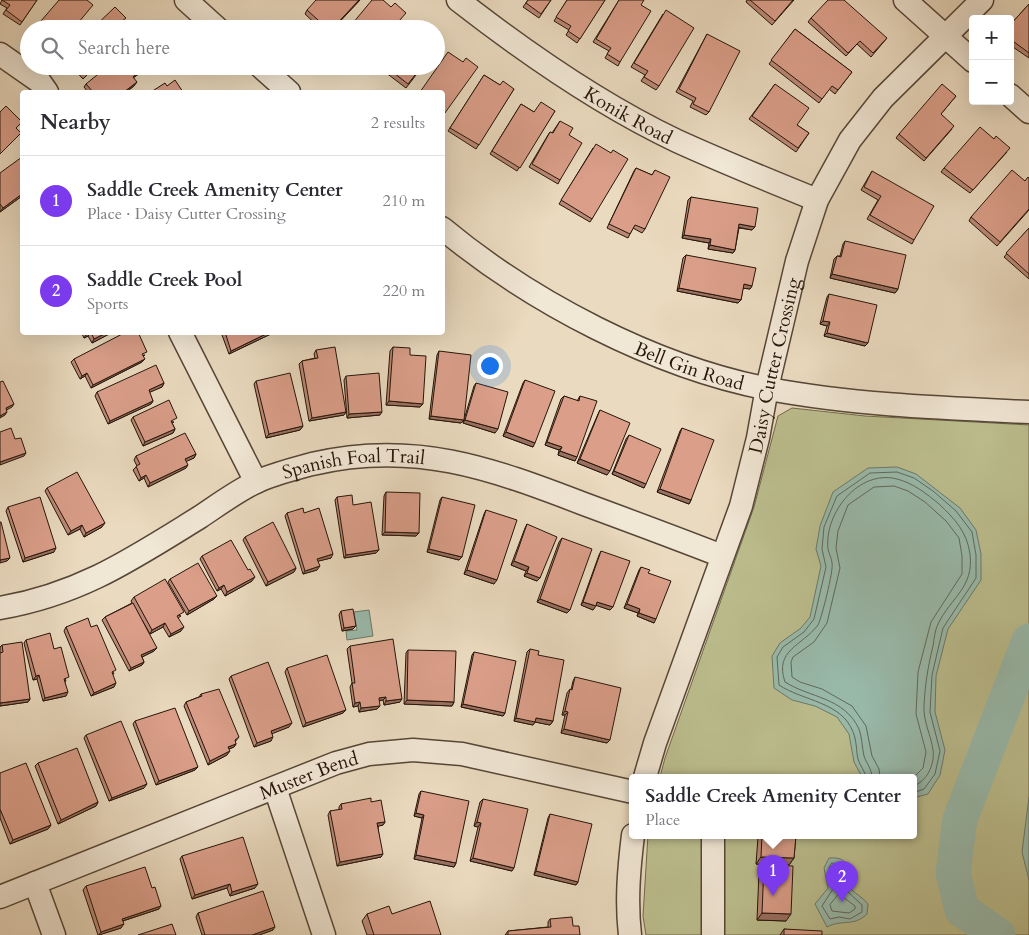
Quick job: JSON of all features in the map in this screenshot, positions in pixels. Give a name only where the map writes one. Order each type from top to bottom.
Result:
[{"type":"street","points":[[186,0],[208,20]]},
{"type":"street","name":"Konik Road","points":[[458,0],[531,56],[617,108],[676,140],[817,200]]},
{"type":"street","points":[[905,0],[972,60]]},
{"type":"street","name":"Daisy Cutter Crossing","points":[[646,774],[655,742],[743,497],[758,438],[766,388],[797,261],[817,200],[850,140],[884,98],[982,0]]},
{"type":"street","points":[[0,54],[20,68]]},
{"type":"street","points":[[30,75],[40,82],[46,90]]},
{"type":"street","points":[[270,75],[287,90]]},
{"type":"street","points":[[1014,99],[1029,112]]},
{"type":"street","name":"Bell Gin Road","points":[[445,230],[469,250],[541,297],[613,337],[703,371],[766,388],[886,406],[1029,412]]},
{"type":"street","points":[[182,335],[256,482]]},
{"type":"street","name":"Spanish Foal Trail","points":[[0,608],[42,600],[84,585],[132,559],[256,482],[300,467],[338,458],[380,454],[443,459],[503,473],[722,556]]},
{"type":"street","name":"Muster Bend","points":[[0,897],[336,763],[369,754],[413,750],[462,754],[629,791]]},
{"type":"street","points":[[275,788],[324,935]]},
{"type":"street","points":[[630,935],[629,872],[633,839]]},
{"type":"street","points":[[713,839],[713,935]]},
{"type":"street","points":[[35,883],[54,935]]},
{"type":"green space","points":[[792,408],[865,416],[1029,425],[1029,935],[646,935],[643,916],[648,839],[917,839],[917,774],[661,774],[754,507],[778,416]]},
{"type":"water","points":[[897,467],[916,474],[960,508],[976,530],[981,554],[981,580],[948,629],[936,676],[935,712],[945,750],[940,775],[928,794],[917,797],[917,774],[860,774],[854,762],[849,734],[837,717],[815,706],[792,700],[774,688],[772,656],[780,643],[801,628],[810,617],[821,566],[816,549],[820,526],[833,492],[868,468]]},
{"type":"water","points":[[369,610],[373,636],[347,640],[346,631],[357,630],[354,612]]},
{"type":"water","points":[[1029,797],[1029,880],[1022,852]]},
{"type":"water","points":[[829,858],[837,858],[845,863],[850,888],[868,904],[867,914],[862,918],[853,922],[838,923],[827,927],[815,904],[828,888],[824,868]]},
{"type":"building","points":[[2,0],[37,0],[23,20],[20,20],[6,10],[10,5]]},
{"type":"building","points":[[59,0],[87,0],[93,5],[80,20],[42,20]]},
{"type":"building","points":[[316,0],[359,0],[340,20],[318,20],[307,10]]},
{"type":"building","points":[[372,0],[383,0],[391,7],[395,3],[406,13],[400,20],[355,20]]},
{"type":"building","points":[[528,0],[551,0],[541,14],[526,3]]},
{"type":"building","points":[[567,0],[605,0],[580,39],[568,31],[571,26],[556,17]]},
{"type":"building","points":[[619,0],[644,0],[641,5],[651,11],[620,62],[607,54],[611,48],[596,39]]},
{"type":"building","points":[[750,0],[793,0],[775,21]]},
{"type":"building","points":[[828,0],[844,0],[887,38],[873,53],[860,41],[848,53],[811,18]]},
{"type":"building","points":[[1029,4],[1029,53],[1014,42],[1014,21]]},
{"type":"building","points":[[115,7],[126,18],[124,20],[101,20]]},
{"type":"building","points":[[666,10],[694,28],[659,86],[644,77],[648,71],[634,63]]},
{"type":"building","points":[[795,29],[852,72],[838,90],[832,86],[822,99],[771,60]]},
{"type":"building","points":[[707,34],[740,51],[709,112],[693,104],[696,98],[679,89]]},
{"type":"building","points":[[448,52],[463,62],[466,58],[478,67],[445,113],[445,90],[421,90],[432,75],[445,75],[445,56]]},
{"type":"building","points":[[97,75],[135,75],[133,77],[137,82],[127,90],[91,90],[86,84]]},
{"type":"building","points":[[396,75],[415,75],[408,84]]},
{"type":"building","points":[[484,75],[500,85],[503,81],[514,89],[479,145],[450,128]]},
{"type":"building","points":[[175,80],[182,90],[154,90],[165,83],[167,86]]},
{"type":"building","points":[[775,84],[809,108],[797,125],[809,133],[798,148],[752,116]]},
{"type":"building","points":[[942,84],[956,96],[941,114],[954,126],[926,158],[899,134]]},
{"type":"building","points":[[541,102],[555,111],[520,168],[492,151],[521,104],[534,112]]},
{"type":"building","points":[[6,106],[20,120],[20,124],[16,128],[20,134],[0,154],[0,112]]},
{"type":"building","points":[[560,121],[573,128],[569,135],[582,143],[560,180],[532,164],[550,132],[553,133]]},
{"type":"building","points":[[980,127],[994,139],[996,136],[1010,148],[973,190],[944,168]]},
{"type":"building","points":[[596,144],[611,153],[613,150],[628,159],[592,219],[561,200]]},
{"type":"building","points":[[20,158],[20,195],[3,208],[0,204],[0,173]]},
{"type":"building","points":[[636,168],[652,175],[655,170],[670,177],[645,229],[635,225],[630,234],[609,224]]},
{"type":"building","points":[[1012,170],[1025,181],[1029,178],[1029,209],[1000,242],[971,217]]},
{"type":"building","points":[[872,171],[934,206],[914,240],[870,215],[881,196],[864,187]]},
{"type":"building","points":[[691,197],[758,208],[755,227],[739,224],[735,250],[710,245],[711,239],[684,235]]},
{"type":"building","points":[[1029,228],[1029,274],[1006,253]]},
{"type":"building","points":[[845,241],[906,255],[898,289],[832,274],[837,256],[841,257]]},
{"type":"building","points":[[686,255],[756,268],[752,286],[744,284],[741,300],[679,288]]},
{"type":"building","points":[[829,294],[877,305],[868,343],[827,333],[830,322],[823,321]]},
{"type":"building","points":[[92,335],[102,335],[94,339]]},
{"type":"building","points":[[120,335],[139,335],[147,352],[142,354],[145,359],[93,385],[87,373],[82,376],[74,359]]},
{"type":"building","points":[[226,335],[264,335],[231,351]]},
{"type":"building","points":[[335,347],[346,412],[312,418],[302,361],[318,358],[316,350]]},
{"type":"building","points":[[393,347],[410,348],[410,355],[426,356],[423,404],[389,401]]},
{"type":"building","points":[[439,351],[471,355],[464,420],[431,416]]},
{"type":"building","points":[[156,365],[164,383],[149,390],[153,401],[110,421],[97,392]]},
{"type":"building","points":[[290,373],[303,426],[269,434],[256,381]]},
{"type":"building","points":[[379,373],[382,412],[349,414],[346,376]]},
{"type":"building","points":[[525,380],[555,391],[535,443],[506,432]]},
{"type":"building","points":[[3,381],[14,404],[6,408],[7,412],[0,416],[0,382]]},
{"type":"building","points":[[476,383],[508,392],[498,429],[465,420]]},
{"type":"building","points":[[564,396],[579,401],[580,396],[597,401],[577,457],[560,451],[562,447],[547,442]]},
{"type":"building","points":[[169,400],[177,418],[171,421],[175,429],[145,442],[133,417]]},
{"type":"building","points":[[600,410],[630,423],[610,471],[580,459]]},
{"type":"building","points":[[11,428],[15,439],[21,438],[26,453],[0,462],[0,432]]},
{"type":"building","points":[[682,428],[714,440],[691,500],[660,489]]},
{"type":"building","points":[[185,433],[196,454],[185,459],[188,465],[150,483],[146,475],[141,478],[136,466],[140,464],[136,456]]},
{"type":"building","points":[[629,435],[661,449],[646,484],[614,471]]},
{"type":"building","points":[[77,472],[105,523],[86,533],[82,525],[71,531],[47,488]]},
{"type":"building","points":[[386,492],[420,493],[419,533],[385,532]]},
{"type":"building","points":[[352,495],[353,505],[371,502],[379,550],[346,555],[337,497]]},
{"type":"building","points":[[40,497],[56,548],[25,558],[8,507]]},
{"type":"building","points":[[442,497],[475,505],[462,557],[429,549]]},
{"type":"building","points":[[303,508],[304,513],[319,508],[333,554],[317,559],[320,566],[305,571],[287,513]]},
{"type":"building","points":[[486,510],[517,520],[497,580],[467,570]]},
{"type":"building","points":[[0,522],[10,558],[0,560]]},
{"type":"building","points":[[273,522],[296,568],[268,582],[245,537]]},
{"type":"building","points":[[527,524],[557,537],[540,578],[527,573],[529,567],[514,561]]},
{"type":"building","points":[[562,538],[592,549],[570,610],[540,599]]},
{"type":"building","points":[[231,540],[248,570],[250,569],[255,577],[227,592],[224,585],[219,588],[202,556]]},
{"type":"building","points":[[601,551],[630,561],[613,607],[597,602],[596,606],[583,602]]},
{"type":"building","points":[[198,563],[217,596],[189,611],[170,579]]},
{"type":"building","points":[[641,567],[650,570],[648,573],[671,581],[656,619],[639,613],[640,609],[627,604]]},
{"type":"building","points":[[165,579],[184,612],[177,616],[184,627],[171,634],[165,623],[152,630],[134,597]]},
{"type":"building","points":[[133,603],[157,648],[141,655],[144,662],[131,668],[105,617]]},
{"type":"building","points":[[353,609],[356,626],[344,628],[341,611]]},
{"type":"building","points":[[88,618],[91,627],[97,625],[116,670],[112,672],[116,683],[94,693],[66,627]]},
{"type":"building","points":[[50,633],[54,649],[61,647],[69,677],[64,679],[68,692],[45,698],[39,675],[36,676],[26,640]]},
{"type":"building","points":[[393,639],[402,699],[386,701],[386,697],[379,698],[380,706],[361,708],[360,702],[355,703],[352,683],[355,683],[350,646]]},
{"type":"building","points":[[22,642],[30,699],[0,703],[0,653],[3,652],[2,645]]},
{"type":"building","points":[[530,649],[539,651],[538,655],[564,660],[553,721],[536,718],[535,722],[516,718]]},
{"type":"building","points":[[408,650],[456,651],[454,702],[407,700]]},
{"type":"building","points":[[474,652],[516,661],[505,713],[463,704]]},
{"type":"building","points":[[327,655],[346,710],[306,723],[287,668]]},
{"type":"building","points":[[268,662],[292,723],[271,731],[273,737],[257,743],[231,676]]},
{"type":"building","points":[[575,677],[621,688],[610,740],[564,729],[568,712],[565,711]]},
{"type":"building","points":[[219,689],[239,737],[235,740],[236,744],[228,747],[230,751],[210,761],[186,702],[202,696],[201,694]]},
{"type":"building","points":[[175,708],[198,767],[159,781],[135,721]]},
{"type":"building","points":[[121,721],[147,784],[112,798],[86,735]]},
{"type":"building","points":[[77,748],[98,802],[61,820],[38,763]]},
{"type":"building","points":[[26,763],[51,825],[13,840],[0,809],[0,773]]},
{"type":"building","points":[[421,791],[469,801],[456,863],[416,855],[424,815],[416,813]]},
{"type":"building","points":[[371,798],[371,802],[381,800],[385,822],[377,823],[383,854],[340,862],[330,811],[342,809],[341,804]]},
{"type":"building","points":[[483,799],[528,809],[514,868],[473,858],[481,823],[477,822]]},
{"type":"building","points":[[550,814],[592,824],[578,882],[536,871]]},
{"type":"building","points":[[243,837],[258,884],[232,892],[230,884],[195,895],[182,856]]},
{"type":"building","points":[[762,839],[796,839],[794,858],[761,857]]},
{"type":"building","points":[[764,865],[793,866],[791,914],[762,913]]},
{"type":"building","points":[[145,867],[152,888],[155,887],[161,906],[122,919],[124,924],[101,932],[86,886]]},
{"type":"building","points":[[263,891],[275,927],[252,935],[205,935],[198,913]]},
{"type":"building","points":[[430,901],[441,935],[374,935],[367,914],[389,906],[392,914]]},
{"type":"building","points":[[572,917],[573,926],[579,926],[580,935],[508,935],[508,931],[551,927],[550,919]]},
{"type":"building","points":[[172,924],[176,935],[138,935]]},
{"type":"building","points":[[784,929],[822,931],[822,935],[784,935]]},
{"type":"waterway","points":[[998,935],[962,910],[953,873],[960,819],[1029,641]]},
{"type":"place","name":"Saddle Creek Amenity Center","points":[[773,896]]},
{"type":"place","name":"Saddle Creek Pool","points":[[842,902]]}]
